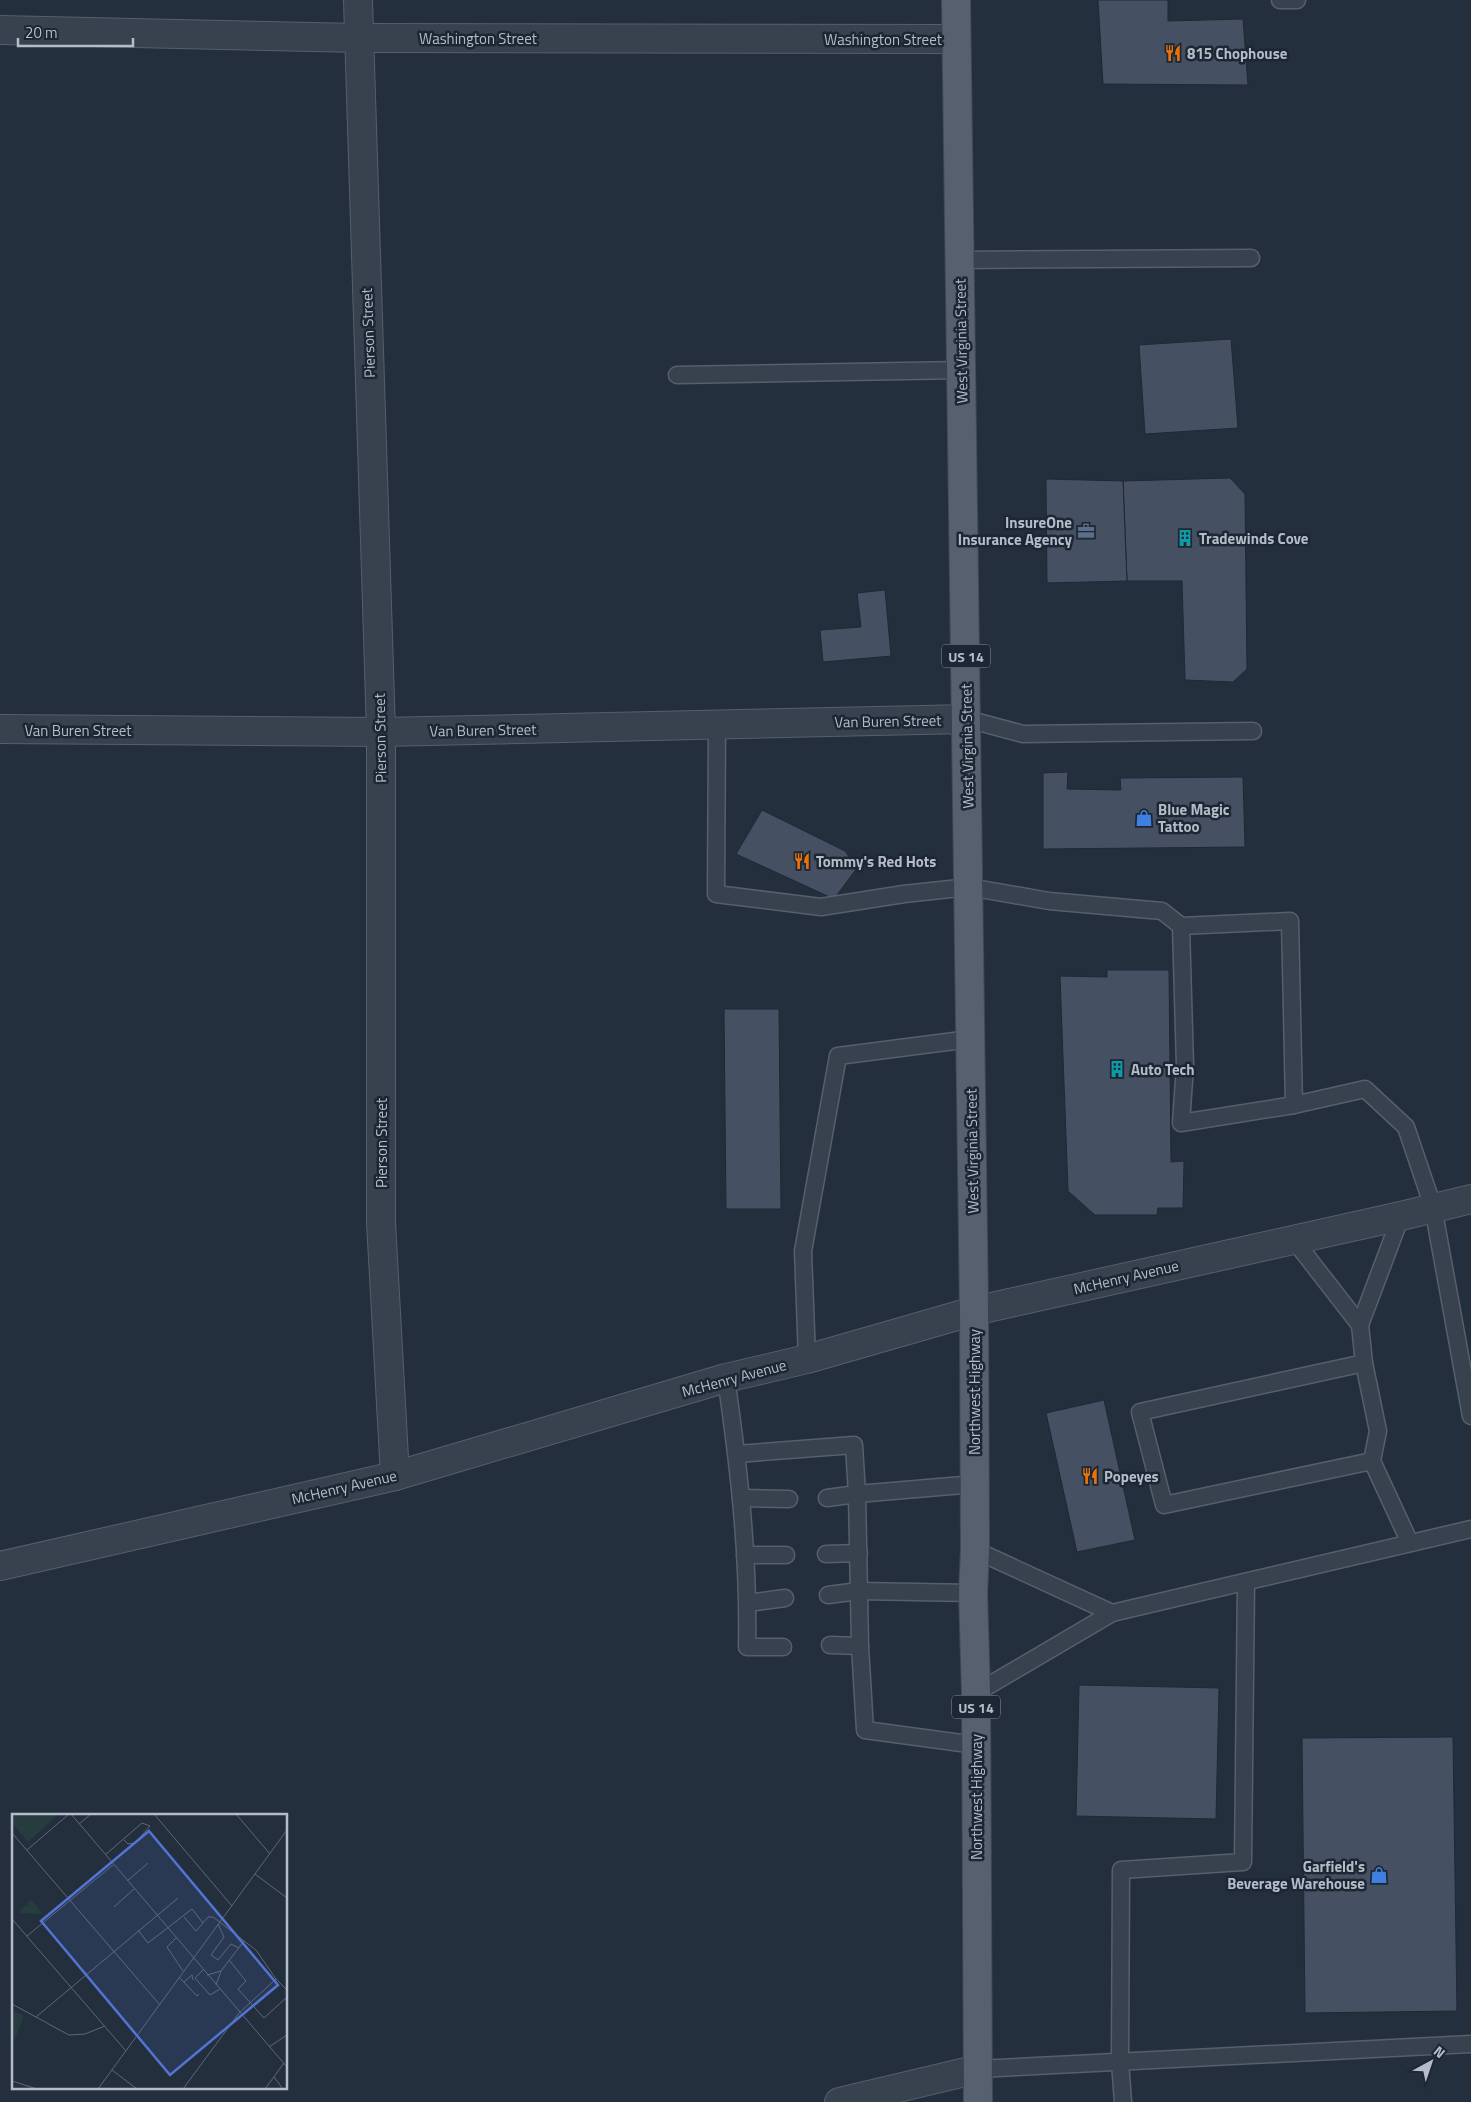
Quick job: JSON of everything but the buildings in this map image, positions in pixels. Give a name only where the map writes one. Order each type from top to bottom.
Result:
[{"type":"main road","name":"West Virginia Street","points":[[956,0],[974,1311]]},
{"type":"main road","name":"Northwest Highway","points":[[974,1311],[975,1550],[973,1593],[976,1693],[978,2102]]},
{"type":"street","name":"Pierson Street","points":[[358,0],[381,732],[381,1222],[395,1476]]},
{"type":"street","name":"Washington Street","points":[[0,30],[359,38],[956,39]]},
{"type":"street","name":"Van Buren Street","points":[[0,729],[381,732],[967,719]]},
{"type":"street","name":"McHenry Avenue","points":[[0,1566],[395,1476],[726,1378],[807,1359],[974,1311],[1401,1216],[1471,1198]]},
{"type":"street","points":[[839,2102],[978,2069]]},
{"type":"lane","points":[[1280,0],[1297,0]]},
{"type":"lane","points":[[960,260],[1252,258]]},
{"type":"lane","points":[[677,374],[961,370]]},
{"type":"lane","points":[[967,719],[1023,734],[1253,731]]},
{"type":"lane","points":[[717,725],[716,894],[821,907],[904,894],[969,887],[1049,901],[1162,911],[1181,926],[1290,921],[1294,1105]]},
{"type":"lane","points":[[1181,926],[1185,1066],[1181,1123],[1294,1105],[1364,1089],[1406,1127],[1433,1207],[1471,1416]]},
{"type":"lane","points":[[807,1359],[803,1251],[838,1056],[970,1039]]},
{"type":"lane","points":[[1401,1216],[1360,1325],[1364,1363],[1378,1431],[1372,1461],[1410,1543]]},
{"type":"lane","points":[[1294,1240],[1360,1325]]},
{"type":"lane","points":[[1364,1363],[1140,1412],[1164,1505],[1372,1461]]},
{"type":"lane","points":[[726,1378],[741,1498],[748,1603],[747,1647],[783,1647]]},
{"type":"lane","points":[[737,1454],[854,1445],[858,1494],[860,1646],[865,1730],[976,1745]]},
{"type":"lane","points":[[828,1498],[975,1484]]},
{"type":"lane","points":[[741,1498],[790,1499]]},
{"type":"lane","points":[[976,1693],[1112,1613],[1471,1529]]},
{"type":"lane","points":[[975,1550],[1112,1613]]},
{"type":"lane","points":[[826,1554],[859,1553]]},
{"type":"lane","points":[[745,1555],[786,1555]]},
{"type":"lane","points":[[1122,2102],[1120,2062],[1121,1870],[1243,1862],[1246,1582]]},
{"type":"lane","points":[[828,1595],[859,1591],[973,1593]]},
{"type":"lane","points":[[748,1603],[785,1598]]},
{"type":"lane","points":[[830,1645],[860,1646]]},
{"type":"lane","points":[[978,2069],[1471,2044]]},
{"type":"place","name":"815 Chophouse","points":[[1173,53]]},
{"type":"place","name":"InsureOne Insurance Agency","points":[[1086,531]]},
{"type":"place","name":"Tradewinds Cove","points":[[1185,538]]},
{"type":"place","name":"Blue Magic Tattoo","points":[[1144,818]]},
{"type":"place","name":"Tommy's Red Hots","points":[[802,861]]},
{"type":"place","name":"Auto Tech","points":[[1117,1069]]},
{"type":"place","name":"Popeyes","points":[[1090,1476]]},
{"type":"place","name":"Garfield's Beverage Warehouse","points":[[1379,1875]]}]
